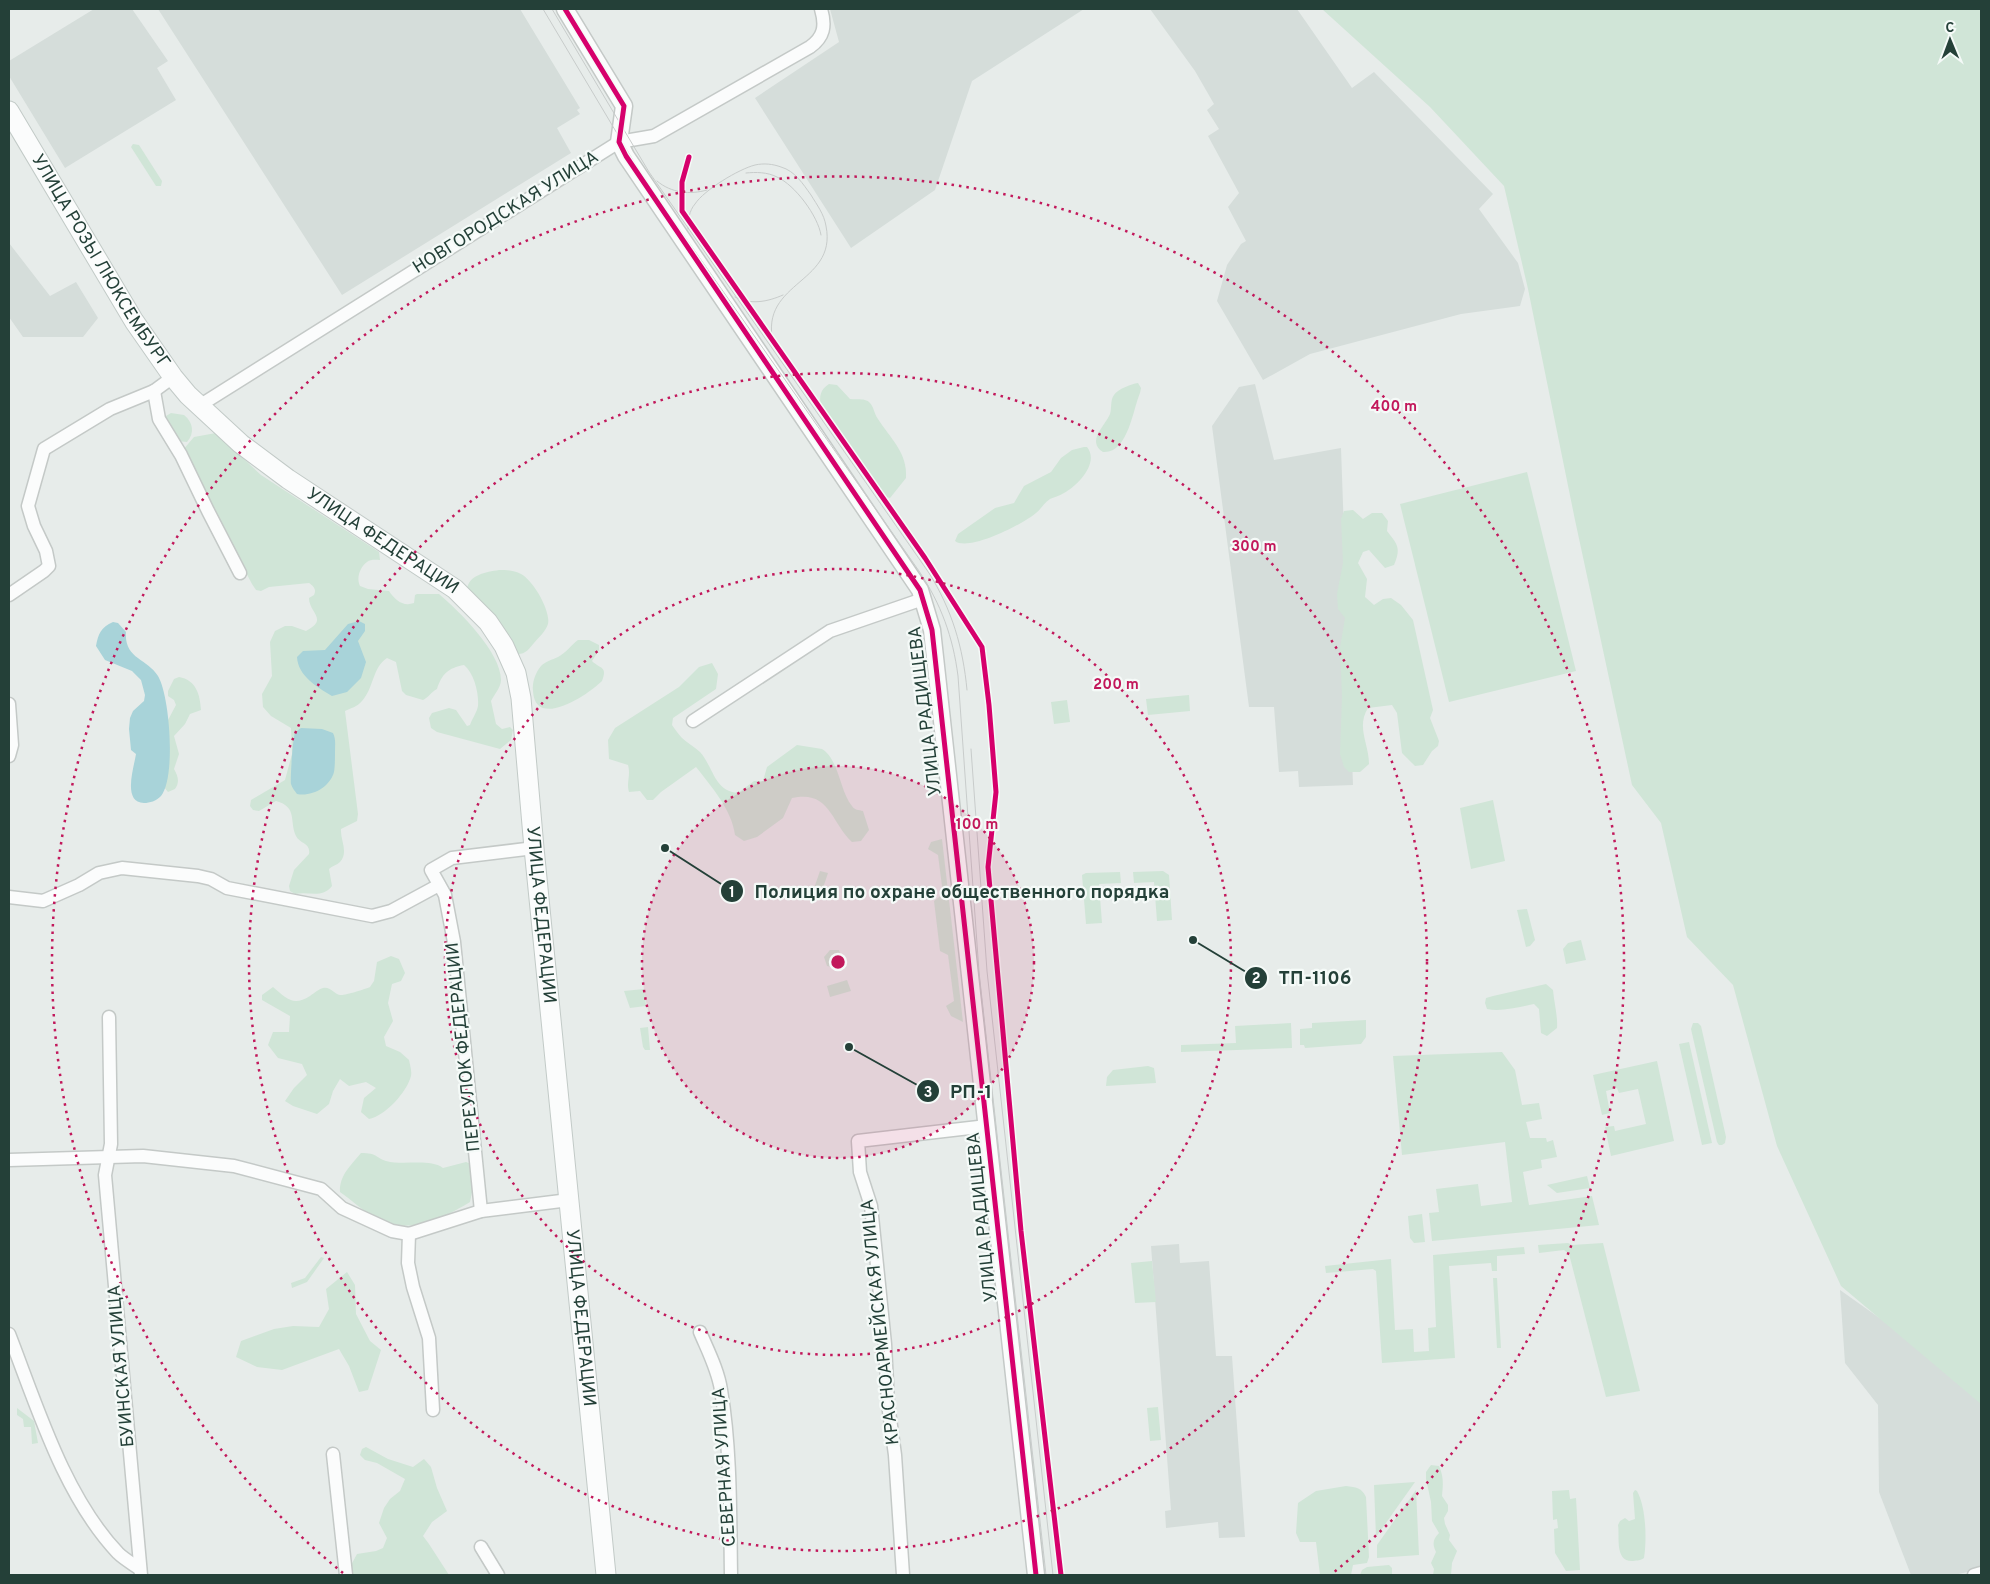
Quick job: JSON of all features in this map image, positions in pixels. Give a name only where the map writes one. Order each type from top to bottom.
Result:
[{"type":"main road","name":"УЛИЦА РОЗЫ ЛЮКСЕМБУРГ","points":[[9,111],[134,321],[173,377],[199,406]]},
{"type":"main road","name":"УЛИЦА ФЕДЕРАЦИИ","points":[[199,406],[241,444],[288,479],[455,589],[488,622],[508,655],[516,673],[521,698],[534,848],[606,1575]]},
{"type":"street","points":[[565,9],[624,106],[619,142]]},
{"type":"street","name":"НОВГОРОДСКАЯ УЛИЦА","points":[[199,406],[619,142],[654,136],[810,48],[823,33],[824,20],[821,9]]},
{"type":"street","name":"УЛИЦА РАДИЩЕВА","points":[[619,142],[652,195],[920,590],[923,599],[932,630],[1036,1575]]},
{"type":"street","points":[[9,595],[49,566],[46,552],[34,526],[28,506],[44,449],[110,409],[154,391],[173,377]]},
{"type":"street","points":[[154,391],[158,418],[181,455],[240,573]]},
{"type":"street","points":[[693,720],[830,631],[923,599]]},
{"type":"street","points":[[9,704],[12,745],[9,756]]},
{"type":"street","name":"ПЕРЕУЛОК ФЕДЕРАЦИИ","points":[[481,1210],[454,942],[445,895],[431,870],[452,858],[534,848]]},
{"type":"street","points":[[9,897],[43,901],[99,873],[132,867],[198,876],[211,879],[227,888],[235,890],[372,916],[391,910],[439,885]]},
{"type":"street","name":"БУИНСКАЯ УЛИЦА","points":[[109,1017],[111,1144],[105,1175],[141,1572]]},
{"type":"street","name":"КРАСНОАРМЕЙСКАЯ УЛИЦА","points":[[903,1575],[885,1344],[870,1206],[860,1172],[858,1141],[987,1126]]},
{"type":"street","points":[[9,1160],[143,1156],[218,1164],[274,1175],[321,1189],[342,1208],[392,1231],[409,1234],[481,1210],[569,1200]]},
{"type":"street","points":[[409,1234],[408,1262],[413,1287],[429,1338],[433,1410]]},
{"type":"street","name":"СЕВЕРНАЯ УЛИЦА","points":[[700,1332],[713,1362],[721,1389],[729,1494],[731,1575]]},
{"type":"street","points":[[9,1334],[62,1468],[84,1510],[119,1554],[141,1572]]},
{"type":"street","points":[[333,1454],[346,1575]]},
{"type":"street","points":[[480,1548],[498,1575]]},
{"type":"street","points":[[1974,1575],[1981,1573]]},
{"type":"shaded area","points":[[94,9],[132,9],[168,61],[157,68],[176,100],[65,168],[9,76],[9,61]]},
{"type":"shaded area","points":[[158,9],[520,9],[580,108],[577,110],[580,114],[557,128],[571,153],[342,295]]},
{"type":"shaded area","points":[[830,9],[1084,9],[972,81],[935,190],[851,248],[755,98],[839,42]]},
{"type":"shaded area","points":[[1150,9],[1297,9],[1352,88],[1374,72],[1493,194],[1479,209],[1518,263],[1525,289],[1520,306],[1461,314],[1310,354],[1263,380],[1217,301],[1227,265],[1241,244],[1246,241],[1228,207],[1239,193],[1208,136],[1219,129],[1207,110],[1214,104],[1195,71]]},
{"type":"shaded area","points":[[9,243],[50,296],[76,282],[98,318],[83,337],[23,337],[9,317]]},
{"type":"shaded area","points":[[1255,384],[1274,460],[1341,448],[1353,785],[1299,787],[1298,771],[1279,772],[1274,707],[1249,707],[1212,426],[1239,387]]},
{"type":"shaded area","points":[[1179,1244],[1180,1263],[1209,1261],[1216,1356],[1232,1356],[1245,1537],[1219,1538],[1218,1522],[1166,1528],[1165,1511],[1171,1510],[1151,1246]]},
{"type":"shaded area","points":[[1840,1290],[1981,1390],[1981,1569],[1954,1575],[1911,1575],[1879,1492],[1878,1405],[1845,1363]]},
{"type":"green space","points":[[1322,9],[1981,9],[1981,1404],[1841,1286],[1777,1146],[1733,985],[1687,937],[1661,823],[1632,785],[1528,289],[1504,186],[1430,107]]},
{"type":"green space","points":[[133,144],[139,145],[162,181],[161,186],[156,186],[131,147]]},
{"type":"green space","points":[[1138,383],[1141,388],[1140,393],[1124,438],[1111,451],[1103,452],[1098,448],[1096,438],[1110,414],[1113,397],[1122,389]]},
{"type":"green space","points":[[829,384],[837,385],[850,399],[869,402],[901,453],[906,469],[906,478],[890,498],[882,496],[821,407],[821,394]]},
{"type":"green space","points":[[171,413],[184,415],[191,424],[192,431],[187,442],[177,441],[165,419]]},
{"type":"green space","points":[[216,433],[261,475],[379,552],[380,560],[369,561],[361,570],[358,580],[360,586],[368,589],[389,591],[397,600],[406,604],[414,603],[415,595],[417,594],[439,594],[467,621],[487,645],[499,669],[501,683],[491,701],[496,724],[502,729],[510,727],[513,730],[511,740],[500,749],[437,732],[431,728],[429,718],[432,713],[449,708],[456,710],[467,726],[470,725],[478,701],[477,689],[468,669],[464,665],[446,672],[437,689],[423,700],[406,695],[402,691],[396,662],[387,658],[382,662],[366,696],[356,706],[345,711],[358,814],[357,821],[341,829],[344,850],[343,858],[329,869],[332,886],[320,893],[295,894],[290,891],[289,886],[294,870],[309,854],[309,850],[296,836],[292,815],[287,807],[276,801],[259,811],[253,810],[250,806],[251,800],[285,780],[292,754],[291,728],[271,716],[263,707],[262,694],[272,676],[270,642],[275,631],[285,626],[292,626],[306,631],[313,627],[317,619],[309,598],[314,595],[315,589],[309,583],[269,587],[261,591],[256,590],[252,584],[182,451],[194,437]]},
{"type":"green space","points":[[1087,447],[1090,453],[1089,467],[1080,480],[1069,490],[1050,499],[1029,518],[1008,530],[972,543],[955,541],[958,534],[995,508],[1014,503],[1024,486],[1051,472],[1061,458],[1072,450]]},
{"type":"green space","points":[[1527,472],[1576,671],[1449,702],[1400,504]]},
{"type":"green space","points":[[1353,510],[1363,519],[1372,513],[1382,513],[1388,521],[1387,531],[1394,540],[1398,550],[1394,565],[1385,568],[1369,550],[1363,552],[1358,563],[1367,579],[1365,597],[1374,605],[1383,599],[1391,598],[1401,605],[1413,620],[1433,710],[1430,718],[1439,741],[1438,746],[1432,751],[1423,765],[1415,766],[1402,753],[1397,713],[1392,705],[1368,708],[1365,715],[1363,729],[1369,764],[1360,772],[1349,772],[1344,767],[1340,754],[1342,696],[1340,648],[1345,618],[1338,609],[1337,594],[1343,563],[1341,519],[1344,511]]},
{"type":"green space","points":[[499,570],[516,572],[526,577],[536,589],[547,612],[548,624],[546,629],[522,654],[516,654],[467,590],[468,585],[478,575]]},
{"type":"green space","points":[[578,640],[589,640],[599,645],[599,650],[592,661],[604,670],[602,681],[575,701],[552,709],[543,708],[536,702],[533,691],[537,672],[543,664],[561,655]]},
{"type":"green space","points":[[712,663],[718,674],[716,689],[673,718],[672,725],[682,738],[705,758],[719,783],[724,788],[738,793],[754,781],[763,781],[767,767],[797,745],[822,749],[832,760],[848,800],[854,808],[863,811],[869,830],[861,841],[852,842],[822,803],[805,797],[792,798],[783,818],[757,837],[744,841],[735,835],[730,816],[714,790],[696,767],[653,800],[647,800],[640,791],[629,792],[628,765],[609,759],[608,740],[615,728],[679,687],[699,667]]},
{"type":"green space","points":[[179,677],[189,681],[196,689],[200,699],[201,710],[190,714],[185,724],[174,736],[179,754],[174,769],[178,781],[175,789],[168,792],[164,787],[167,722],[176,705],[174,700],[168,696],[168,691],[174,679]]},
{"type":"green space","points":[[1189,695],[1190,711],[1148,715],[1146,699]]},
{"type":"green space","points":[[1067,700],[1070,722],[1054,724],[1051,702]]},
{"type":"green space","points":[[1493,800],[1505,861],[1471,869],[1460,808]]},
{"type":"green space","points":[[942,839],[963,1022],[951,1016],[946,1006],[954,1001],[948,955],[940,951],[934,901],[943,894],[938,855],[928,849],[931,842]]},
{"type":"green space","points":[[820,871],[828,873],[820,897],[812,894]]},
{"type":"green space","points":[[1163,871],[1169,875],[1172,920],[1157,921],[1154,882],[1134,883],[1133,872]]},
{"type":"green space","points":[[1120,872],[1121,883],[1099,884],[1102,923],[1086,924],[1082,875],[1086,873]]},
{"type":"green space","points":[[1527,909],[1535,940],[1530,946],[1526,947],[1517,910]]},
{"type":"green space","points":[[1581,940],[1586,960],[1566,964],[1563,949],[1568,943]]},
{"type":"green space","points":[[830,950],[839,950],[842,960],[836,968],[827,966],[824,957]]},
{"type":"green space","points":[[391,956],[399,959],[405,973],[401,981],[392,984],[388,1003],[393,1021],[384,1037],[386,1046],[400,1052],[409,1060],[411,1076],[400,1096],[382,1113],[369,1119],[361,1112],[364,1098],[376,1088],[366,1082],[349,1086],[340,1079],[333,1091],[329,1104],[317,1114],[293,1106],[285,1101],[294,1088],[307,1075],[302,1064],[278,1058],[268,1045],[273,1032],[289,1032],[290,1016],[262,1000],[262,995],[273,987],[286,998],[294,1001],[304,999],[323,988],[328,988],[340,995],[355,992],[370,987],[374,981],[377,962]]},
{"type":"green space","points":[[847,980],[851,991],[830,997],[827,986]]},
{"type":"green space","points":[[1546,984],[1553,990],[1557,1024],[1557,1028],[1547,1036],[1541,1033],[1539,1009],[1534,1004],[1504,1010],[1487,1009],[1486,998]]},
{"type":"green space","points":[[644,989],[646,1006],[630,1008],[624,991]]},
{"type":"green space","points":[[1366,1020],[1366,1037],[1361,1044],[1305,1048],[1304,1045],[1300,1045],[1300,1029],[1312,1028],[1312,1023]]},
{"type":"green space","points":[[1291,1023],[1292,1048],[1181,1052],[1181,1045],[1236,1043],[1235,1026]]},
{"type":"green space","points":[[1693,1023],[1698,1023],[1701,1026],[1726,1137],[1725,1143],[1722,1145],[1719,1145],[1717,1142],[1691,1029]]},
{"type":"green space","points":[[648,1027],[650,1050],[645,1050],[640,1028]]},
{"type":"green space","points":[[1689,1042],[1712,1143],[1702,1145],[1679,1044]]},
{"type":"green space","points":[[1502,1052],[1515,1070],[1522,1105],[1539,1103],[1542,1119],[1526,1122],[1530,1138],[1546,1138],[1547,1142],[1553,1140],[1557,1157],[1541,1160],[1542,1168],[1523,1172],[1529,1205],[1592,1196],[1599,1225],[1432,1241],[1429,1213],[1439,1212],[1436,1189],[1478,1184],[1481,1206],[1512,1202],[1505,1142],[1402,1155],[1393,1056]]},
{"type":"green space","points":[[1657,1061],[1674,1141],[1611,1156],[1605,1127],[1614,1126],[1615,1131],[1646,1124],[1638,1089],[1619,1093],[1617,1088],[1606,1091],[1610,1113],[1602,1115],[1593,1075]]},
{"type":"green space","points":[[1148,1066],[1154,1068],[1156,1083],[1106,1086],[1107,1077],[1113,1070]]},
{"type":"green space","points":[[361,1153],[373,1154],[386,1161],[431,1163],[443,1168],[466,1162],[471,1164],[473,1187],[470,1202],[448,1214],[424,1223],[399,1225],[375,1218],[340,1192],[341,1181]]},
{"type":"green space","points":[[1587,1176],[1590,1188],[1557,1193],[1547,1185]]},
{"type":"green space","points":[[1422,1214],[1425,1242],[1414,1243],[1410,1238],[1408,1216]]},
{"type":"green space","points":[[1568,1243],[1572,1245],[1603,1243],[1640,1391],[1606,1397],[1569,1254],[1564,1250],[1539,1253],[1538,1245]]},
{"type":"green space","points":[[1524,1247],[1525,1254],[1497,1256],[1497,1271],[1492,1271],[1491,1263],[1449,1266],[1455,1358],[1382,1363],[1376,1271],[1373,1269],[1326,1273],[1325,1266],[1391,1259],[1395,1330],[1413,1329],[1414,1352],[1429,1351],[1428,1328],[1436,1327],[1433,1255]]},
{"type":"green space","points":[[321,1257],[324,1258],[307,1282],[292,1288],[291,1283],[305,1278]]},
{"type":"green space","points":[[1152,1261],[1156,1302],[1135,1303],[1131,1263]]},
{"type":"green space","points":[[347,1272],[355,1285],[356,1314],[370,1341],[381,1350],[368,1390],[359,1392],[349,1366],[339,1349],[282,1370],[257,1367],[236,1357],[241,1341],[274,1329],[293,1326],[319,1327],[329,1309],[326,1289]]},
{"type":"green space","points":[[1493,1278],[1497,1278],[1501,1348],[1497,1348]]},
{"type":"green space","points":[[1158,1407],[1161,1440],[1150,1441],[1147,1408]]},
{"type":"green space","points":[[17,1408],[34,1421],[38,1443],[32,1444],[31,1427],[24,1427],[23,1419],[17,1415]]},
{"type":"green space","points":[[366,1447],[388,1459],[413,1467],[424,1459],[431,1467],[437,1488],[447,1511],[432,1522],[423,1536],[449,1575],[352,1575],[350,1567],[357,1554],[383,1548],[387,1538],[379,1523],[384,1508],[390,1499],[400,1491],[405,1479],[377,1463],[365,1460],[360,1455],[362,1449]]},
{"type":"green space","points":[[1431,1465],[1439,1466],[1441,1470],[1443,1481],[1442,1496],[1448,1505],[1448,1511],[1444,1518],[1445,1524],[1450,1535],[1449,1540],[1457,1551],[1452,1563],[1451,1575],[1433,1575],[1434,1569],[1431,1563],[1436,1552],[1434,1542],[1435,1537],[1439,1533],[1432,1521],[1431,1502],[1426,1479],[1426,1472]]},
{"type":"green space","points":[[1415,1482],[1376,1537],[1374,1485]]},
{"type":"green space","points":[[1346,1486],[1358,1488],[1366,1497],[1369,1557],[1367,1563],[1353,1565],[1351,1575],[1320,1575],[1316,1542],[1300,1542],[1296,1533],[1298,1503],[1316,1491]]},
{"type":"green space","points":[[1416,1490],[1419,1555],[1377,1558],[1377,1545]]},
{"type":"green space","points":[[1569,1490],[1570,1499],[1576,1498],[1580,1570],[1566,1571],[1555,1553],[1554,1529],[1558,1528],[1557,1519],[1553,1520],[1552,1491]]},
{"type":"green space","points":[[1635,1490],[1642,1506],[1645,1523],[1645,1542],[1644,1558],[1633,1561],[1627,1560],[1620,1553],[1618,1525],[1625,1518],[1629,1521],[1635,1519],[1633,1493]]},
{"type":"green space","points":[[1389,1565],[1392,1568],[1392,1575],[1360,1575],[1362,1570],[1367,1567]]},
{"type":"water","points":[[359,621],[365,624],[365,631],[358,641],[366,662],[361,678],[347,692],[332,696],[309,680],[301,670],[297,657],[303,651],[325,650],[348,624]]},
{"type":"water","points":[[113,622],[118,623],[126,632],[126,641],[132,653],[158,676],[166,701],[170,737],[169,772],[166,786],[161,796],[148,803],[137,801],[131,791],[136,754],[131,750],[129,729],[133,711],[144,701],[145,695],[141,680],[132,671],[105,660],[96,646],[101,631]]},
{"type":"water","points":[[301,728],[322,729],[333,733],[335,738],[335,767],[332,777],[320,790],[303,795],[297,794],[291,784],[294,736]]},
{"type":"tram line","points":[[543,9],[643,177],[919,571],[934,596],[945,621],[953,648],[958,676],[979,972],[1046,1575]]},
{"type":"tram line","points":[[552,9],[649,172],[929,573],[944,601],[955,629],[963,659],[967,690]]},
{"type":"tram line","points":[[688,229],[690,213],[700,198],[722,181],[755,165],[765,164],[786,169],[798,178],[811,195],[824,218],[826,246],[820,261],[785,296],[775,310],[771,327],[775,349]]},
{"type":"tram line","points":[[746,173],[769,174],[784,181],[811,210],[821,235]]},
{"type":"tram line","points":[[657,181],[668,188],[681,192],[707,190]]},
{"type":"tram line","points":[[735,297],[759,302],[783,295]]},
{"type":"tram line","points":[[971,749],[987,971],[1053,1575]]},
{"type":"cycle path","points":[[565,9],[624,106],[619,142],[626,156],[920,590],[932,630],[1036,1575]]},
{"type":"cycle path","points":[[689,157],[682,182],[682,211],[925,558],[982,647],[996,792],[988,867],[1021,1231],[1061,1575]]},
{"type":"place","name":"Полиция по охране общественного порядка","points":[[665,848]]},
{"type":"place","name":"ТП-1106","points":[[1193,940]]},
{"type":"place","name":"РП-1","points":[[849,1047]]}]
